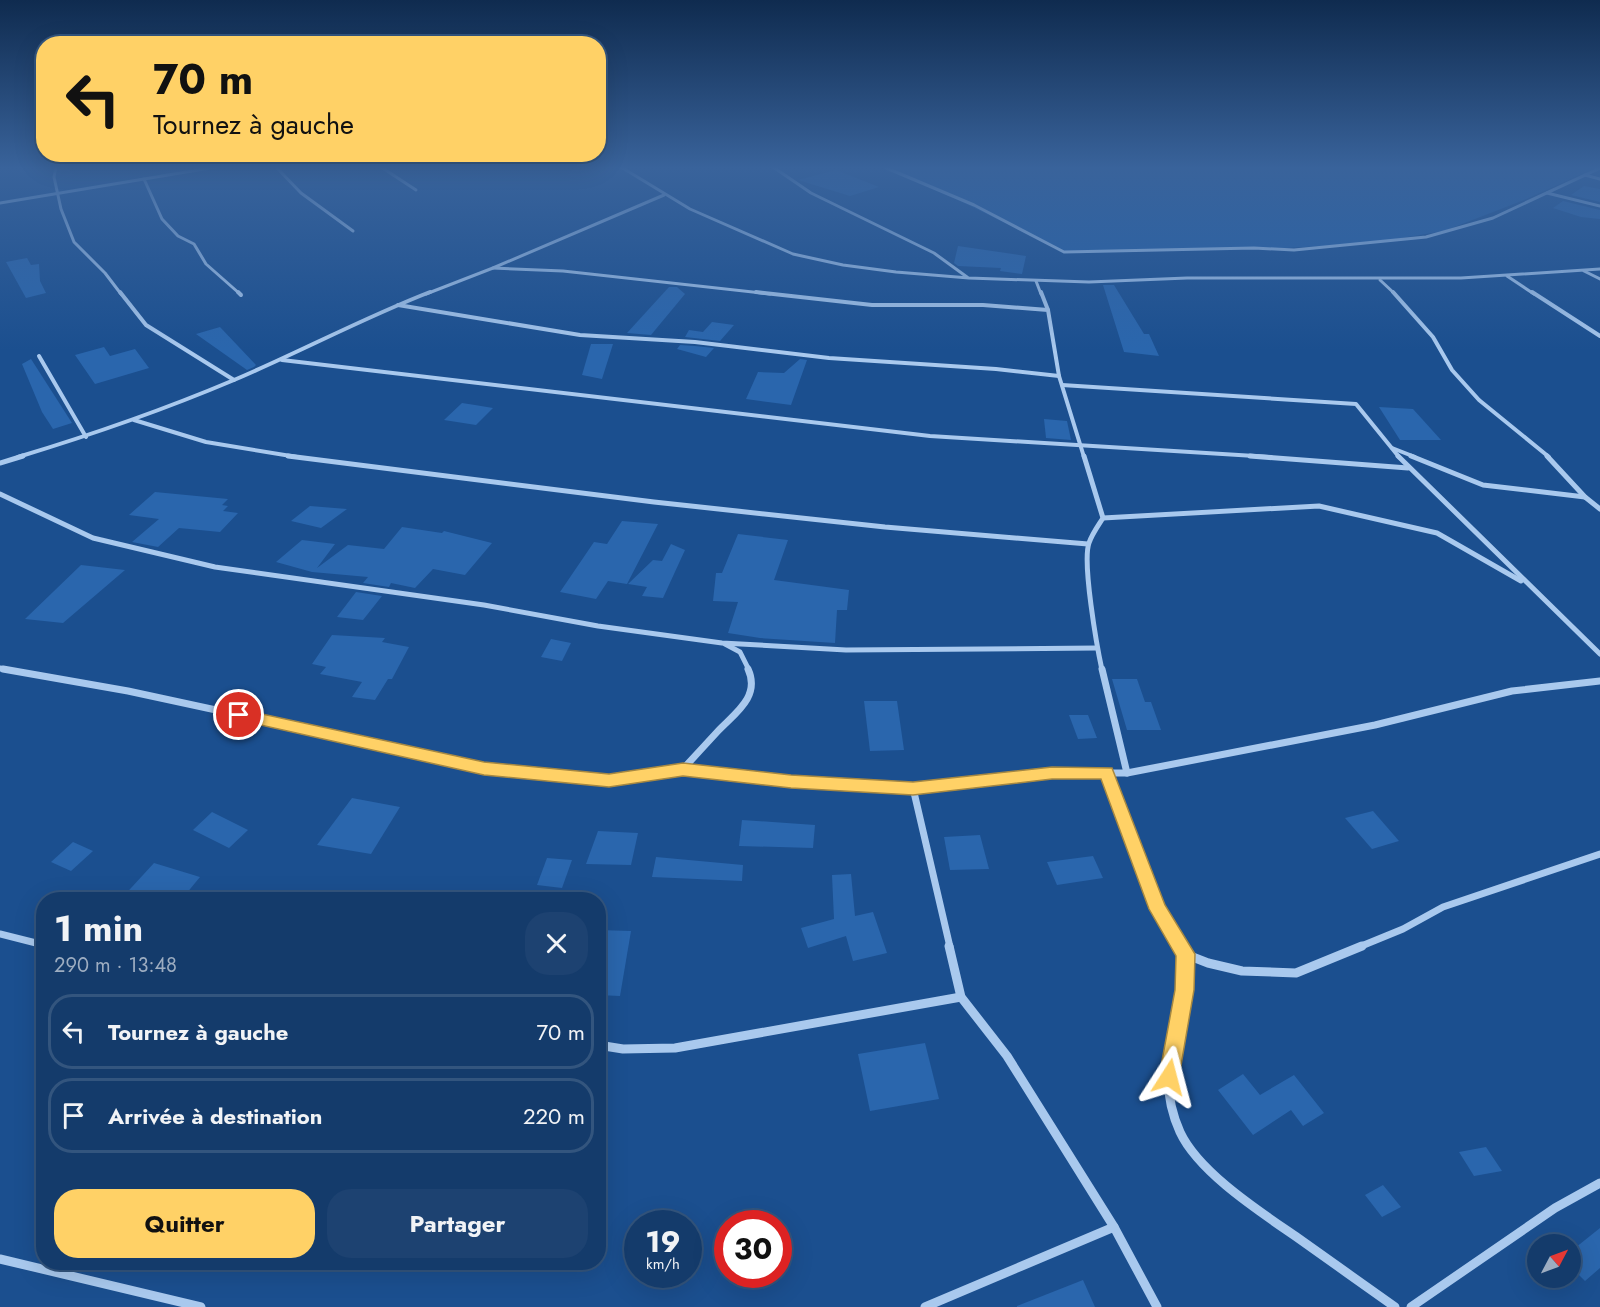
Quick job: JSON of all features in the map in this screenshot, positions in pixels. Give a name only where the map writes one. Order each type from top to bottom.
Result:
[{"type":"street","points":[[68,228],[74,242],[105,273],[146,325],[234,380]]},
{"type":"street","points":[[170,228],[178,236],[194,244],[201,252],[206,264],[241,295]]},
{"type":"street","points":[[349,228],[353,231]]},
{"type":"street","points":[[0,463],[134,420],[234,380],[282,360],[397,305],[493,268],[587,228]]},
{"type":"street","points":[[733,228],[793,254],[843,265],[969,278],[1089,282],[1235,277],[1379,279],[1507,276],[1600,269]]},
{"type":"street","points":[[883,228],[934,253],[969,278]]},
{"type":"street","points":[[1018,228],[1064,252],[1254,248],[1294,250],[1426,237],[1461,228]]},
{"type":"street","points":[[493,268],[563,271],[872,305],[983,305],[1048,310]]},
{"type":"street","points":[[1583,271],[1600,279]]},
{"type":"street","points":[[1507,276],[1600,336]]},
{"type":"street","points":[[1379,279],[1406,304],[1433,337],[1452,370],[1479,400],[1552,460],[1585,497],[1600,509]]},
{"type":"street","points":[[1036,281],[1048,310],[1059,376],[1103,518],[1088,544],[1087,565],[1097,648],[1127,773]]},
{"type":"street","points":[[397,305],[580,335],[695,342],[829,358],[996,369],[1059,376]]},
{"type":"street","points":[[39,356],[86,437]]},
{"type":"street","points":[[282,360],[930,436],[1408,468]]},
{"type":"street","points":[[1062,385],[1270,400],[1349,402],[1360,407],[1408,468],[1600,654]]},
{"type":"street","points":[[134,420],[206,442],[296,457],[654,502],[885,527],[1088,544]]},
{"type":"street","points":[[1391,447],[1483,485],[1585,497]]},
{"type":"street","points":[[0,494],[93,537],[215,567],[484,605],[598,626],[722,643],[846,650],[1097,648]]},
{"type":"street","points":[[1103,518],[1319,506],[1437,533],[1529,586]]},
{"type":"street","points":[[683,769],[721,728],[740,712],[750,693],[751,675],[740,652],[722,643]]},
{"type":"street","points":[[0,668],[128,691],[484,768],[609,780],[683,769],[791,782],[913,788],[1052,773],[1127,773],[1375,725],[1512,691],[1600,681]]},
{"type":"street","points":[[1106,773],[1157,909],[1185,954],[1185,990],[1180,1026],[1170,1061],[1168,1094],[1181,1134],[1212,1174],[1272,1220],[1395,1307]]},
{"type":"street","points":[[913,788],[961,997],[1007,1056],[1114,1227],[1157,1307]]},
{"type":"street","points":[[1185,954],[1242,971],[1296,973],[1403,929],[1443,907],[1600,854]]},
{"type":"street","points":[[0,934],[36,943]]},
{"type":"street","points":[[606,1046],[623,1049],[675,1048],[961,997]]},
{"type":"street","points":[[1411,1307],[1555,1209],[1600,1183]]},
{"type":"street","points":[[925,1307],[1114,1227]]},
{"type":"street","points":[[0,1259],[36,1268]]},
{"type":"street","points":[[46,1270],[201,1307]]},
{"type":"shaded area","points":[[1016,228],[1452,228],[1365,244],[1263,249],[1063,251]]},
{"type":"building","points":[[958,246],[1026,256],[1022,274],[1000,271],[1001,268],[958,266],[954,263]]},
{"type":"building","points":[[27,258],[31,265],[39,264],[40,281],[46,293],[26,298],[6,262]]},
{"type":"building","points":[[1103,285],[1114,285],[1144,334],[1149,334],[1159,356],[1124,352]]},
{"type":"building","points":[[669,287],[677,287],[685,294],[651,335],[627,333]]},
{"type":"building","points":[[712,322],[734,325],[720,341],[685,337],[689,330],[703,332]]},
{"type":"building","points":[[220,327],[256,365],[254,367],[247,370],[196,334]]},
{"type":"building","points":[[591,344],[613,344],[602,379],[582,375]]},
{"type":"building","points":[[680,345],[714,348],[706,357],[677,349]]},
{"type":"building","points":[[104,347],[110,356],[135,349],[149,368],[95,384],[75,355]]},
{"type":"building","points":[[31,359],[72,423],[53,429],[42,412],[22,364]]},
{"type":"building","points":[[800,359],[807,360],[791,405],[746,399],[758,372],[784,373]]},
{"type":"building","points":[[462,403],[493,408],[476,425],[444,420]]},
{"type":"building","points":[[1379,407],[1413,409],[1441,440],[1400,440]]},
{"type":"building","points":[[1044,419],[1067,421],[1071,440],[1046,438]]},
{"type":"building","points":[[155,492],[228,499],[222,505],[228,506],[223,511],[238,513],[220,532],[179,528],[158,547],[132,542],[159,519],[129,515]]},
{"type":"building","points":[[310,506],[347,509],[321,528],[291,521]]},
{"type":"building","points":[[622,521],[658,524],[627,584],[608,581],[596,599],[560,592],[594,542],[607,544]]},
{"type":"building","points":[[402,527],[442,533],[444,531],[492,543],[465,575],[433,569],[415,588],[391,583],[389,587],[363,583],[368,577],[312,572],[276,562],[302,540],[335,544],[317,568],[348,545],[384,549]]},
{"type":"building","points":[[738,534],[788,540],[774,580],[849,590],[847,610],[837,610],[835,643],[760,638],[728,633],[738,602],[713,601],[716,573],[722,573]]},
{"type":"building","points":[[671,544],[685,550],[663,598],[642,596],[647,587],[628,584],[653,560],[662,561]]},
{"type":"building","points":[[81,565],[125,570],[63,623],[25,619]]},
{"type":"building","points":[[356,592],[382,596],[363,620],[337,617]]},
{"type":"building","points":[[332,635],[385,638],[382,642],[409,647],[392,679],[388,679],[375,700],[352,697],[362,682],[320,674],[326,667],[312,664]]},
{"type":"building","points":[[551,639],[571,643],[562,661],[541,657]]},
{"type":"building","points":[[1112,679],[1137,679],[1145,702],[1151,702],[1161,730],[1127,730]]},
{"type":"building","points":[[864,701],[897,701],[904,750],[870,751]]},
{"type":"building","points":[[1069,715],[1088,715],[1097,738],[1078,739]]},
{"type":"building","points":[[352,798],[400,807],[371,854],[317,845]]},
{"type":"building","points":[[1373,811],[1399,841],[1372,849],[1345,818]]},
{"type":"building","points":[[212,812],[248,830],[229,848],[193,830]]},
{"type":"building","points":[[742,820],[815,825],[813,848],[739,846]]},
{"type":"building","points":[[598,831],[638,833],[631,865],[586,864]]},
{"type":"building","points":[[980,835],[989,869],[950,870],[944,837]]},
{"type":"building","points":[[73,842],[93,851],[71,871],[51,862]]},
{"type":"building","points":[[1093,856],[1103,878],[1057,885],[1047,862]]},
{"type":"building","points":[[656,857],[743,865],[742,881],[652,877]]},
{"type":"building","points":[[547,858],[572,860],[562,888],[537,885]]},
{"type":"building","points":[[154,863],[200,877],[188,892],[127,892]]},
{"type":"building","points":[[851,874],[855,916],[873,912],[887,953],[853,961],[846,936],[808,948],[801,928],[834,919],[832,875]]},
{"type":"building","points":[[606,930],[631,931],[620,996],[606,995]]},
{"type":"building","points":[[925,1043],[939,1099],[870,1111],[858,1054]]},
{"type":"building","points":[[1243,1074],[1260,1095],[1294,1075],[1324,1113],[1303,1126],[1291,1110],[1253,1135],[1218,1090]]},
{"type":"building","points":[[1486,1147],[1502,1171],[1474,1176],[1459,1152]]},
{"type":"building","points":[[1383,1185],[1401,1207],[1382,1217],[1365,1195]]},
{"type":"building","points":[[1600,1228],[1600,1268],[1585,1281],[1581,1277],[1581,1243]]},
{"type":"building","points":[[1083,1280],[1095,1307],[1017,1307],[1017,1306]]},
{"type":"route","points":[[239,715],[484,768],[609,780],[683,769],[791,782],[913,788],[1052,773],[1106,773],[1157,909],[1185,954],[1185,990],[1180,1026],[1170,1061],[1169,1077]]}]
